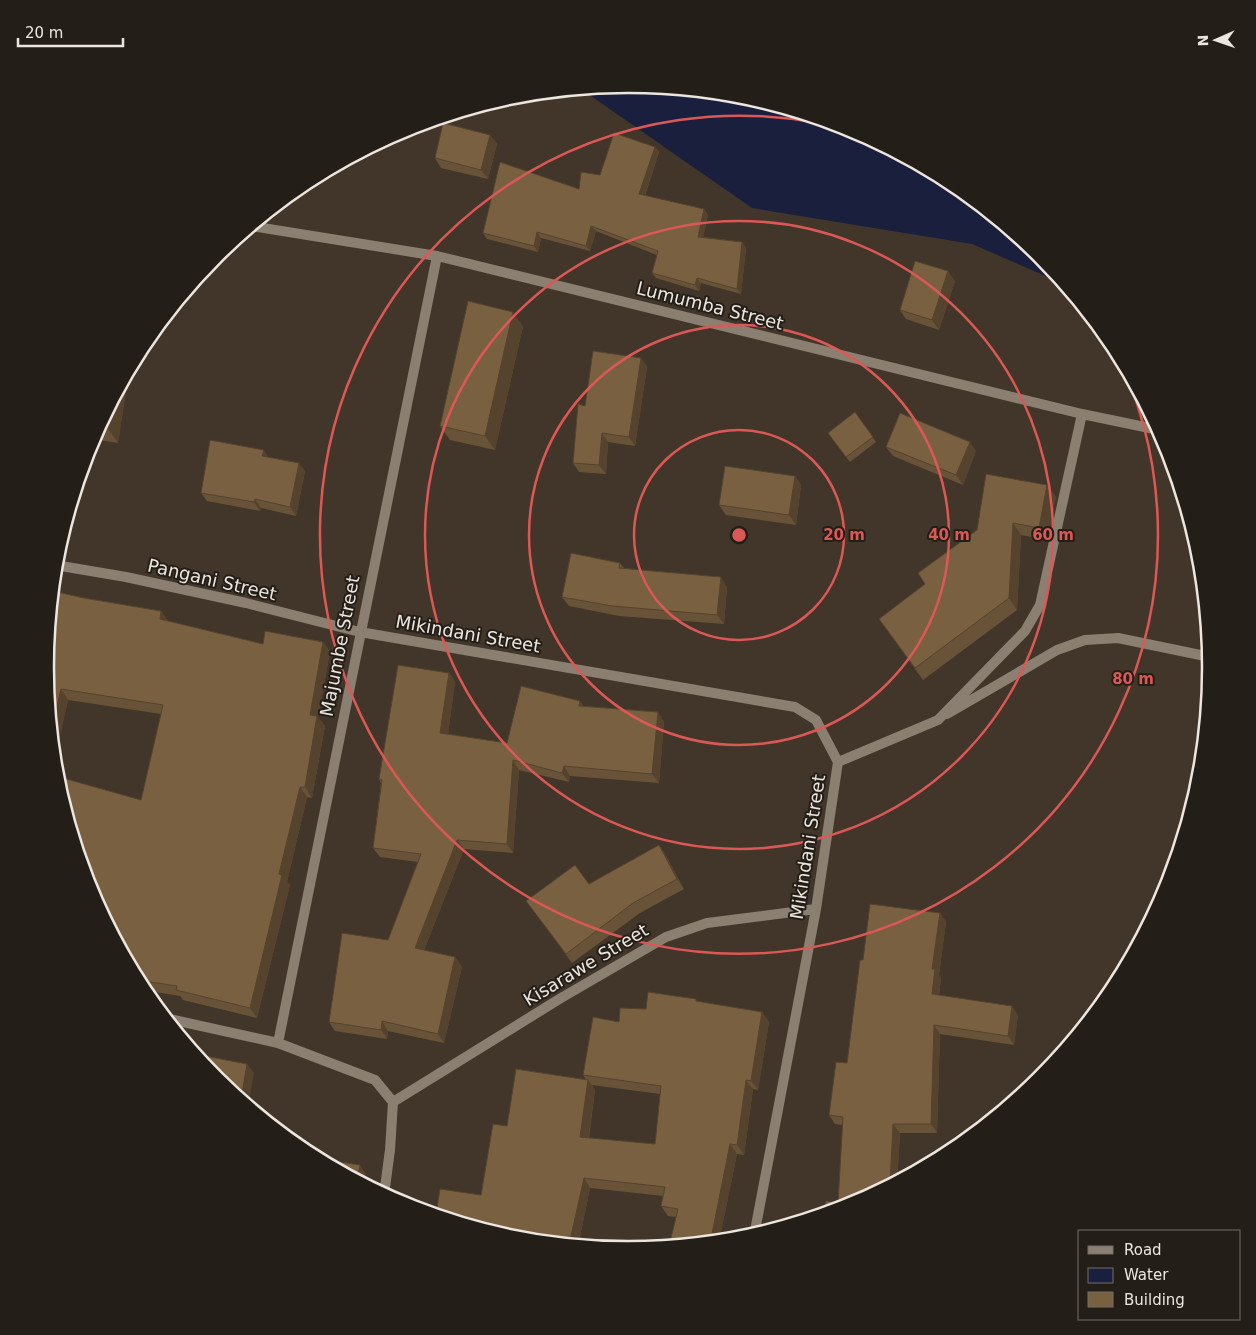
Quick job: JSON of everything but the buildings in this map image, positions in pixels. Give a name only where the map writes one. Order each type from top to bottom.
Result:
[{"type":"street","name":"Lumumba Street","points":[[259,227],[437,256],[1082,414],[1150,428]]},
{"type":"street","name":"Majumbe Street","points":[[278,1043],[437,256]]},
{"type":"street","points":[[938,720],[1025,631],[1040,605],[1082,414]]},
{"type":"street","name":"Pangani Street","points":[[63,566],[126,577],[246,603],[360,632]]},
{"type":"street","name":"Mikindani Street","points":[[360,632],[795,708],[816,720],[838,762],[816,909],[756,1227]]},
{"type":"street","points":[[838,762],[938,720],[1057,650],[1084,640],[1118,638],[1202,655]]},
{"type":"street","name":"Kisarawe Street","points":[[393,1102],[561,998],[666,937],[707,923],[816,909]]},
{"type":"street","points":[[175,1020],[278,1043],[375,1080],[393,1102],[385,1188]]},
{"type":"water","points":[[588,94],[666,94],[740,104],[813,124],[848,137],[882,152],[947,190],[1007,236],[1050,278],[972,244],[752,208]]}]
